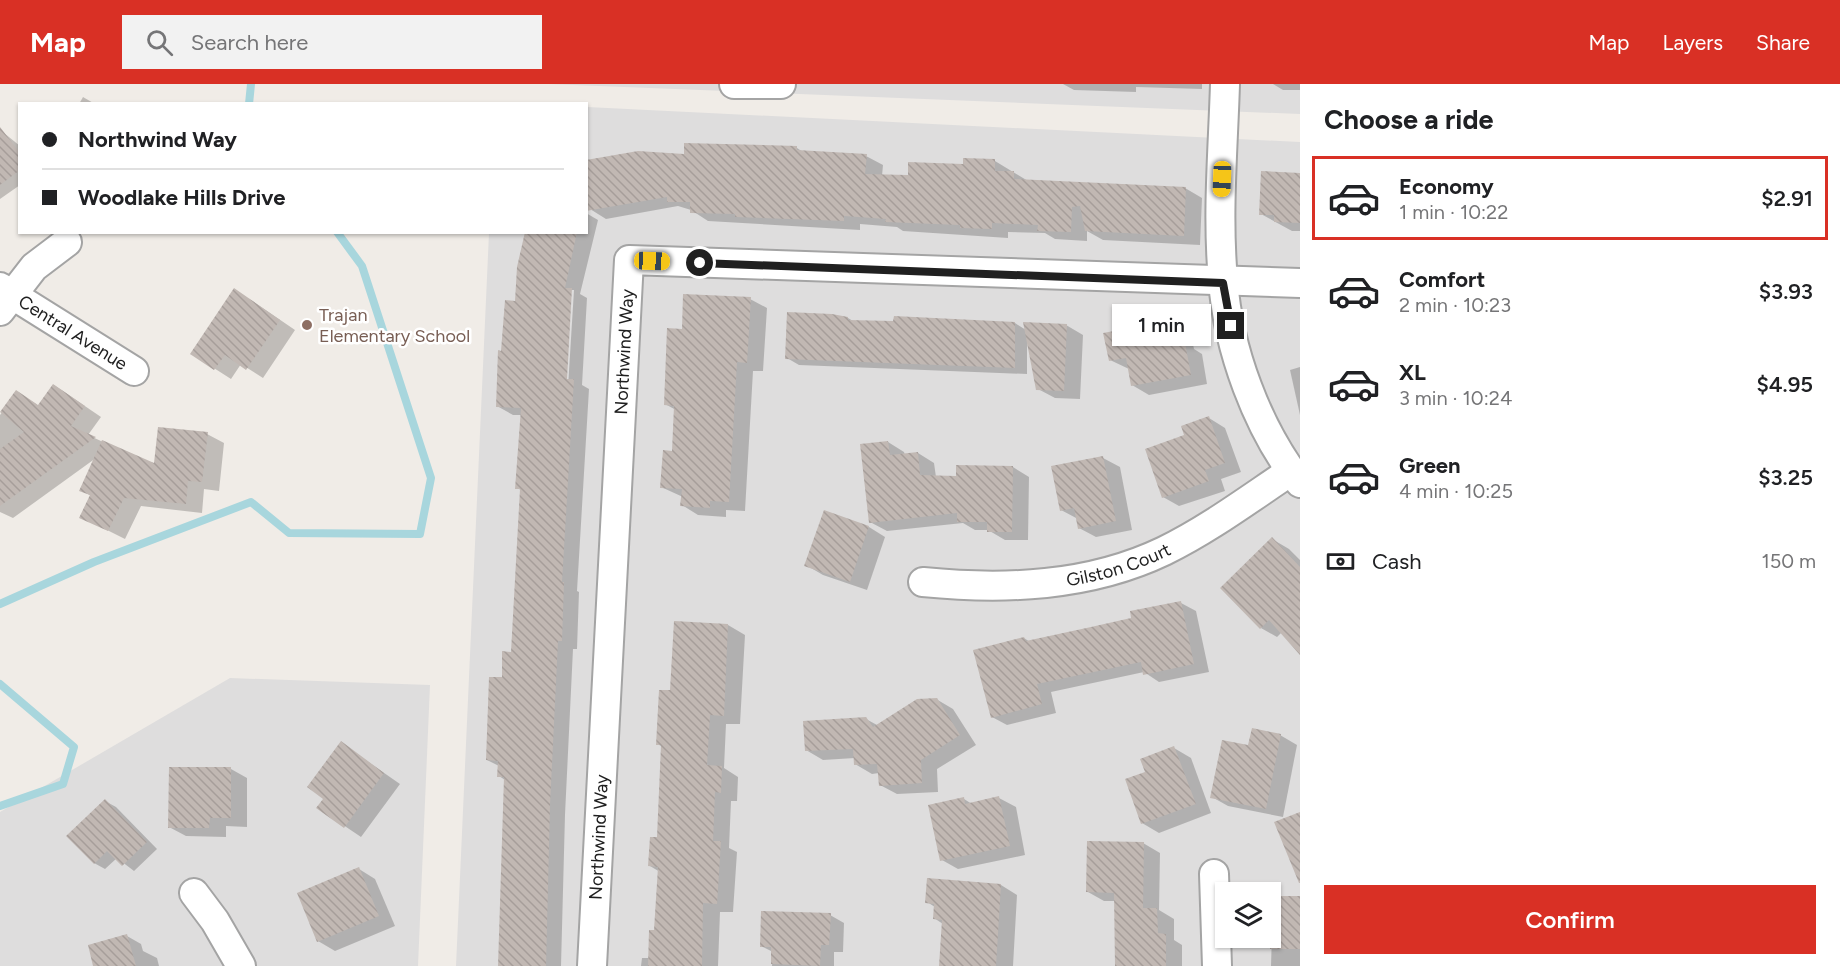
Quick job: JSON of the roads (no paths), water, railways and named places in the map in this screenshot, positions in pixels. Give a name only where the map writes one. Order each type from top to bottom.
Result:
[{"type":"street","points":[[734,84],[781,84]]},
{"type":"street","points":[[1225,84],[1221,226],[1223,283],[1236,348],[1247,383],[1267,429],[1295,477]]},
{"type":"street","name":"Central Avenue","points":[[67,242],[34,267],[4,298],[134,371]]},
{"type":"street","name":"Northwind Way","points":[[592,966],[629,260],[1223,283]]},
{"type":"street","points":[[1223,283],[1300,283]]},
{"type":"street","name":"Gilston Court","points":[[923,582],[976,588],[1025,586],[1118,569],[1162,552],[1295,477]]},
{"type":"street","points":[[1214,874],[1217,966]]},
{"type":"street","points":[[194,894],[215,921],[241,966]]},
{"type":"waterway","points":[[249,102],[251,84]]},
{"type":"waterway","points":[[0,604],[94,562],[251,502],[289,533],[420,534],[431,478],[362,266],[338,234]]},
{"type":"waterway","points":[[0,684],[74,747],[63,784],[0,806]]},
{"type":"place","name":"Trajan Elementary School","points":[[307,325]]}]
